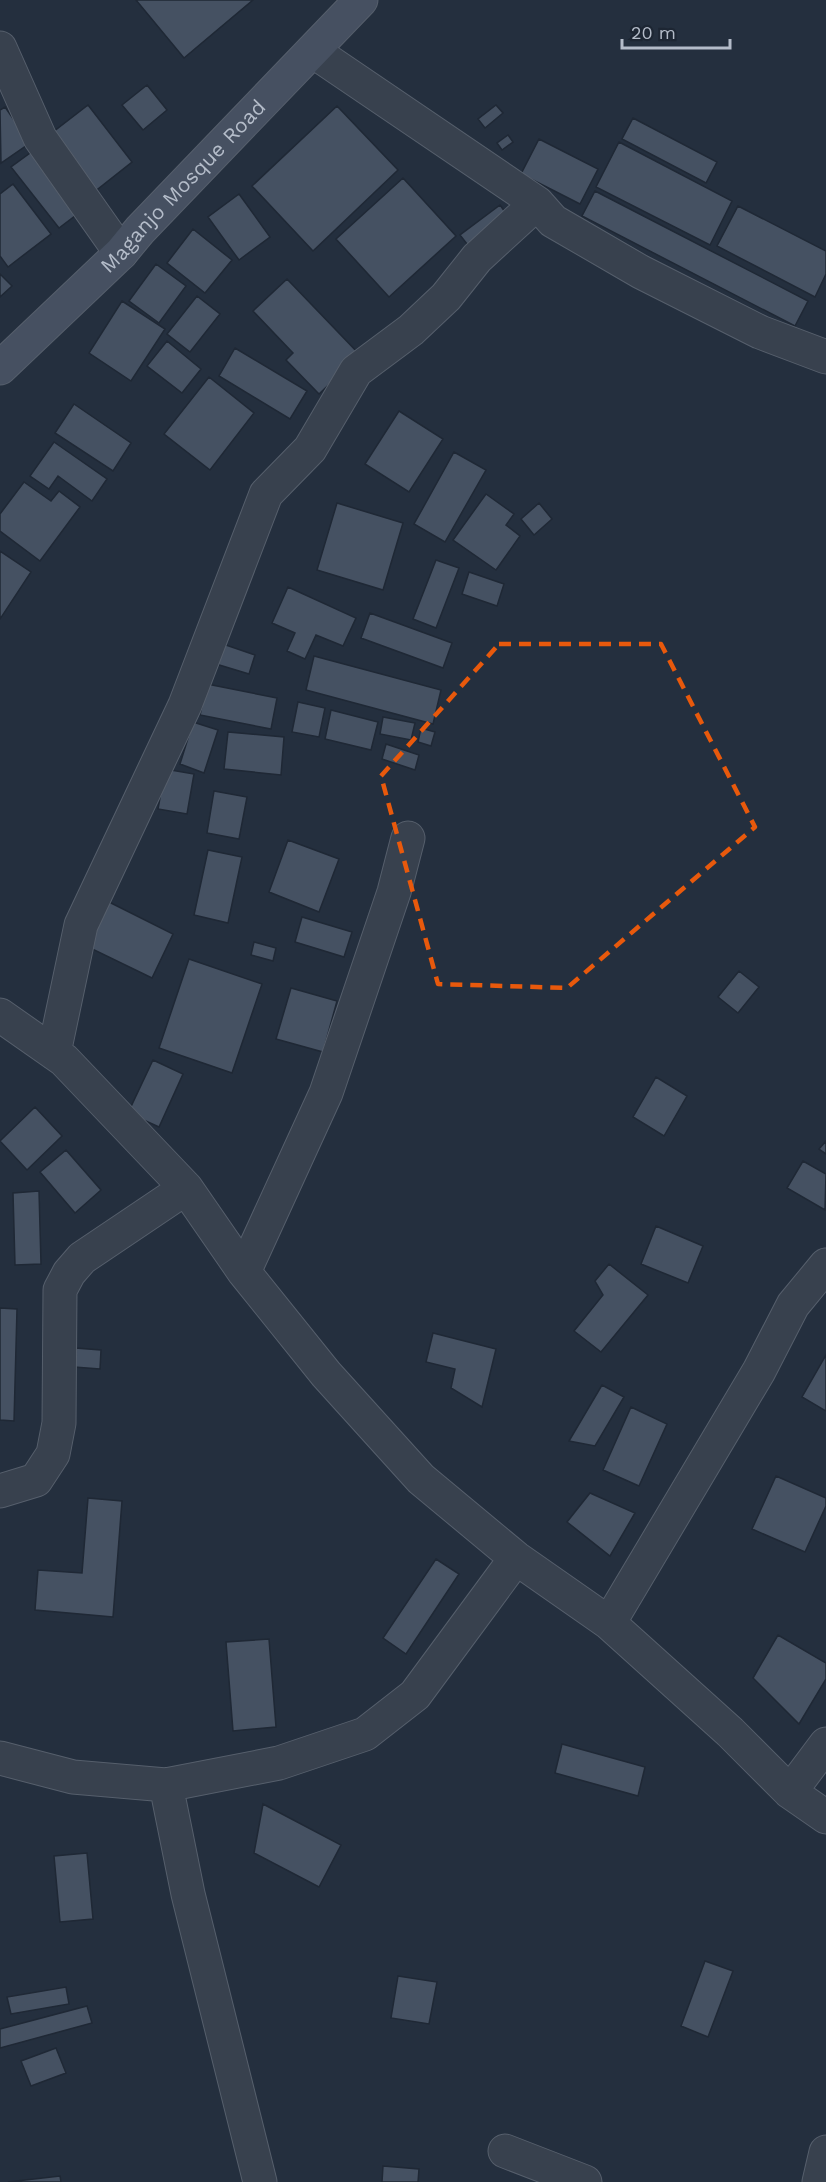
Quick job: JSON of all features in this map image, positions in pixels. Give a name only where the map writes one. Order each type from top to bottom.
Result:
[{"type":"street","name":"Maganjo Mosque Road","points":[[0,368],[121,254],[140,230],[361,0]]},
{"type":"street","points":[[0,48],[40,138],[121,254]]},
{"type":"street","points":[[313,51],[537,203],[553,221],[641,272],[760,332],[826,357]]},
{"type":"street","points":[[54,1053],[81,925],[184,705],[266,494],[310,449],[356,371],[411,330],[446,297],[477,258],[537,203]]},
{"type":"street","points":[[244,1272],[326,1093],[394,892],[408,838]]},
{"type":"street","points":[[0,1015],[64,1060],[186,1188],[244,1272],[326,1374],[421,1479],[516,1558],[609,1623],[730,1732],[790,1792],[826,1817]]},
{"type":"street","points":[[0,1491],[36,1480],[53,1454],[59,1424],[60,1290],[69,1273],[82,1258],[186,1188]]},
{"type":"street","points":[[609,1623],[759,1371],[793,1305],[826,1265]]},
{"type":"street","points":[[0,1758],[73,1777],[166,1785],[279,1763],[365,1734],[415,1695],[516,1558]]},
{"type":"street","points":[[790,1792],[826,1744]]},
{"type":"street","points":[[166,1785],[188,1894],[260,2182]]},
{"type":"street","points":[[505,2151],[585,2182]]},
{"type":"street","points":[[819,2182],[826,2152]]},
{"type":"highlighted area","points":[[499,644],[661,644],[755,827],[567,988],[438,984],[381,776]]},
{"type":"building","points":[[136,0],[253,0],[184,58]]},
{"type":"building","points":[[147,85],[167,110],[143,130],[122,105]]},
{"type":"building","points":[[88,105],[132,162],[89,196],[44,139]]},
{"type":"building","points":[[496,105],[503,113],[485,128],[478,119]]},
{"type":"building","points":[[337,106],[398,170],[313,251],[252,186]]},
{"type":"building","points":[[5,107],[30,143],[1,163],[0,110]]},
{"type":"building","points":[[633,118],[717,162],[706,183],[622,139]]},
{"type":"building","points":[[508,135],[513,142],[502,150],[497,143]]},
{"type":"building","points":[[539,139],[598,169],[580,204],[521,174]]},
{"type":"building","points":[[619,142],[732,201],[710,245],[596,187]]},
{"type":"building","points":[[37,148],[84,209],[59,228],[11,167]]},
{"type":"building","points":[[403,178],[456,236],[389,297],[336,239]]},
{"type":"building","points":[[13,184],[51,234],[8,267],[0,256],[0,194]]},
{"type":"building","points":[[595,191],[808,301],[795,326],[582,216]]},
{"type":"building","points":[[239,194],[270,237],[239,260],[208,217]]},
{"type":"building","points":[[500,205],[513,223],[474,253],[460,235]]},
{"type":"building","points":[[738,206],[826,251],[826,274],[815,297],[717,246]]},
{"type":"building","points":[[193,229],[232,260],[205,293],[167,263]]},
{"type":"building","points":[[156,264],[186,286],[159,323],[129,301]]},
{"type":"building","points":[[0,274],[12,286],[0,297]]},
{"type":"building","points":[[287,279],[360,355],[319,394],[286,360],[293,353],[253,311]]},
{"type":"building","points":[[197,296],[220,314],[190,352],[167,334]]},
{"type":"building","points":[[122,301],[165,329],[131,381],[89,353]]},
{"type":"building","points":[[167,341],[201,369],[182,393],[147,366]]},
{"type":"building","points":[[235,348],[307,391],[290,419],[219,376]]},
{"type":"building","points":[[209,377],[254,413],[210,470],[164,434]]},
{"type":"building","points":[[74,404],[131,443],[113,471],[55,433]]},
{"type":"building","points":[[399,411],[443,439],[409,492],[365,464]]},
{"type":"building","points":[[54,442],[107,479],[92,501],[58,476],[49,489],[30,476]]},
{"type":"building","points":[[454,452],[486,470],[445,542],[414,524]]},
{"type":"building","points":[[24,482],[51,501],[59,491],[80,507],[40,561],[0,531],[0,514]]},
{"type":"building","points":[[486,494],[514,514],[506,525],[520,536],[496,570],[453,540]]},
{"type":"building","points":[[337,503],[403,523],[383,590],[317,570]]},
{"type":"building","points":[[539,503],[552,519],[534,535],[521,519]]},
{"type":"building","points":[[0,551],[31,572],[0,619]]},
{"type":"building","points":[[436,560],[459,568],[436,628],[413,619]]},
{"type":"building","points":[[469,572],[504,584],[497,606],[462,594]]},
{"type":"building","points":[[288,587],[356,618],[343,646],[316,635],[305,659],[287,651],[295,633],[272,623]]},
{"type":"building","points":[[370,613],[452,643],[443,668],[361,638]]},
{"type":"building","points":[[223,644],[255,655],[249,674],[216,664]]},
{"type":"building","points":[[314,656],[441,690],[433,724],[306,690]]},
{"type":"building","points":[[207,684],[277,698],[271,729],[200,715]]},
{"type":"building","points":[[298,702],[325,708],[319,737],[292,732]]},
{"type":"building","points":[[331,710],[378,722],[371,750],[325,739]]},
{"type":"building","points":[[383,717],[415,723],[411,740],[380,734]]},
{"type":"building","points":[[193,722],[218,730],[204,773],[180,764]]},
{"type":"building","points":[[421,728],[435,732],[431,746],[418,742]]},
{"type":"building","points":[[228,732],[284,737],[281,775],[224,769]]},
{"type":"building","points":[[386,744],[419,755],[415,770],[382,759]]},
{"type":"building","points":[[165,769],[194,774],[187,814],[158,809]]},
{"type":"building","points":[[214,791],[247,797],[239,839],[207,833]]},
{"type":"building","points":[[288,840],[339,859],[319,912],[269,892]]},
{"type":"building","points":[[208,850],[242,857],[228,923],[194,915]]},
{"type":"building","points":[[107,901],[173,934],[152,978],[86,946]]},
{"type":"building","points":[[302,917],[352,932],[344,957],[295,942]]},
{"type":"building","points":[[254,942],[276,948],[273,961],[251,955]]},
{"type":"building","points":[[189,959],[262,984],[232,1073],[159,1048]]},
{"type":"building","points":[[739,971],[759,987],[738,1013],[718,997]]},
{"type":"building","points":[[291,988],[337,1001],[323,1052],[276,1039]]},
{"type":"building","points":[[153,1060],[183,1074],[159,1127],[128,1113]]},
{"type":"building","points":[[656,1077],[687,1096],[664,1136],[633,1117]]},
{"type":"building","points":[[35,1107],[62,1136],[27,1170],[0,1141]]},
{"type":"building","points":[[826,1141],[826,1154],[819,1149]]},
{"type":"building","points":[[66,1150],[101,1190],[75,1213],[40,1172]]},
{"type":"building","points":[[803,1161],[826,1174],[825,1210],[787,1188]]},
{"type":"building","points":[[39,1191],[41,1264],[15,1265],[13,1193]]},
{"type":"building","points":[[656,1226],[703,1246],[688,1283],[641,1264]]},
{"type":"building","points":[[609,1264],[648,1295],[601,1352],[574,1331],[603,1295],[595,1281]]},
{"type":"building","points":[[0,1308],[17,1309],[14,1421],[0,1420]]},
{"type":"building","points":[[433,1333],[496,1349],[482,1407],[451,1388],[455,1369],[426,1362]]},
{"type":"building","points":[[75,1348],[101,1350],[100,1369],[74,1367]]},
{"type":"building","points":[[826,1355],[826,1411],[802,1397]]},
{"type":"building","points":[[602,1385],[624,1397],[595,1446],[569,1441]]},
{"type":"building","points":[[631,1407],[667,1424],[639,1486],[603,1470]]},
{"type":"building","points":[[776,1476],[826,1498],[826,1506],[805,1552],[752,1529]]},
{"type":"building","points":[[590,1493],[635,1513],[610,1556],[567,1522]]},
{"type":"building","points":[[88,1498],[122,1501],[113,1617],[35,1610],[38,1570],[82,1573]]},
{"type":"building","points":[[436,1559],[459,1574],[406,1654],[383,1638]]},
{"type":"building","points":[[778,1635],[826,1663],[826,1679],[799,1724],[753,1678]]},
{"type":"building","points":[[269,1639],[276,1727],[233,1731],[226,1642]]},
{"type":"building","points":[[562,1744],[645,1767],[638,1796],[555,1773]]},
{"type":"building","points":[[263,1804],[341,1845],[319,1887],[254,1853]]},
{"type":"building","points":[[87,1853],[93,1919],[60,1922],[54,1856]]},
{"type":"building","points":[[705,1961],[733,1971],[708,2037],[681,2026]]},
{"type":"building","points":[[398,1976],[437,1982],[429,2024],[391,2018]]},
{"type":"building","points":[[66,1987],[69,2004],[11,2014],[7,1997]]},
{"type":"building","points":[[87,2006],[92,2023],[0,2048],[0,2029]]},
{"type":"building","points":[[56,2048],[66,2073],[31,2086],[21,2061]]},
{"type":"building","points":[[383,2166],[419,2169],[418,2182],[382,2182]]},
{"type":"building","points":[[60,2176],[61,2182],[8,2182]]}]
